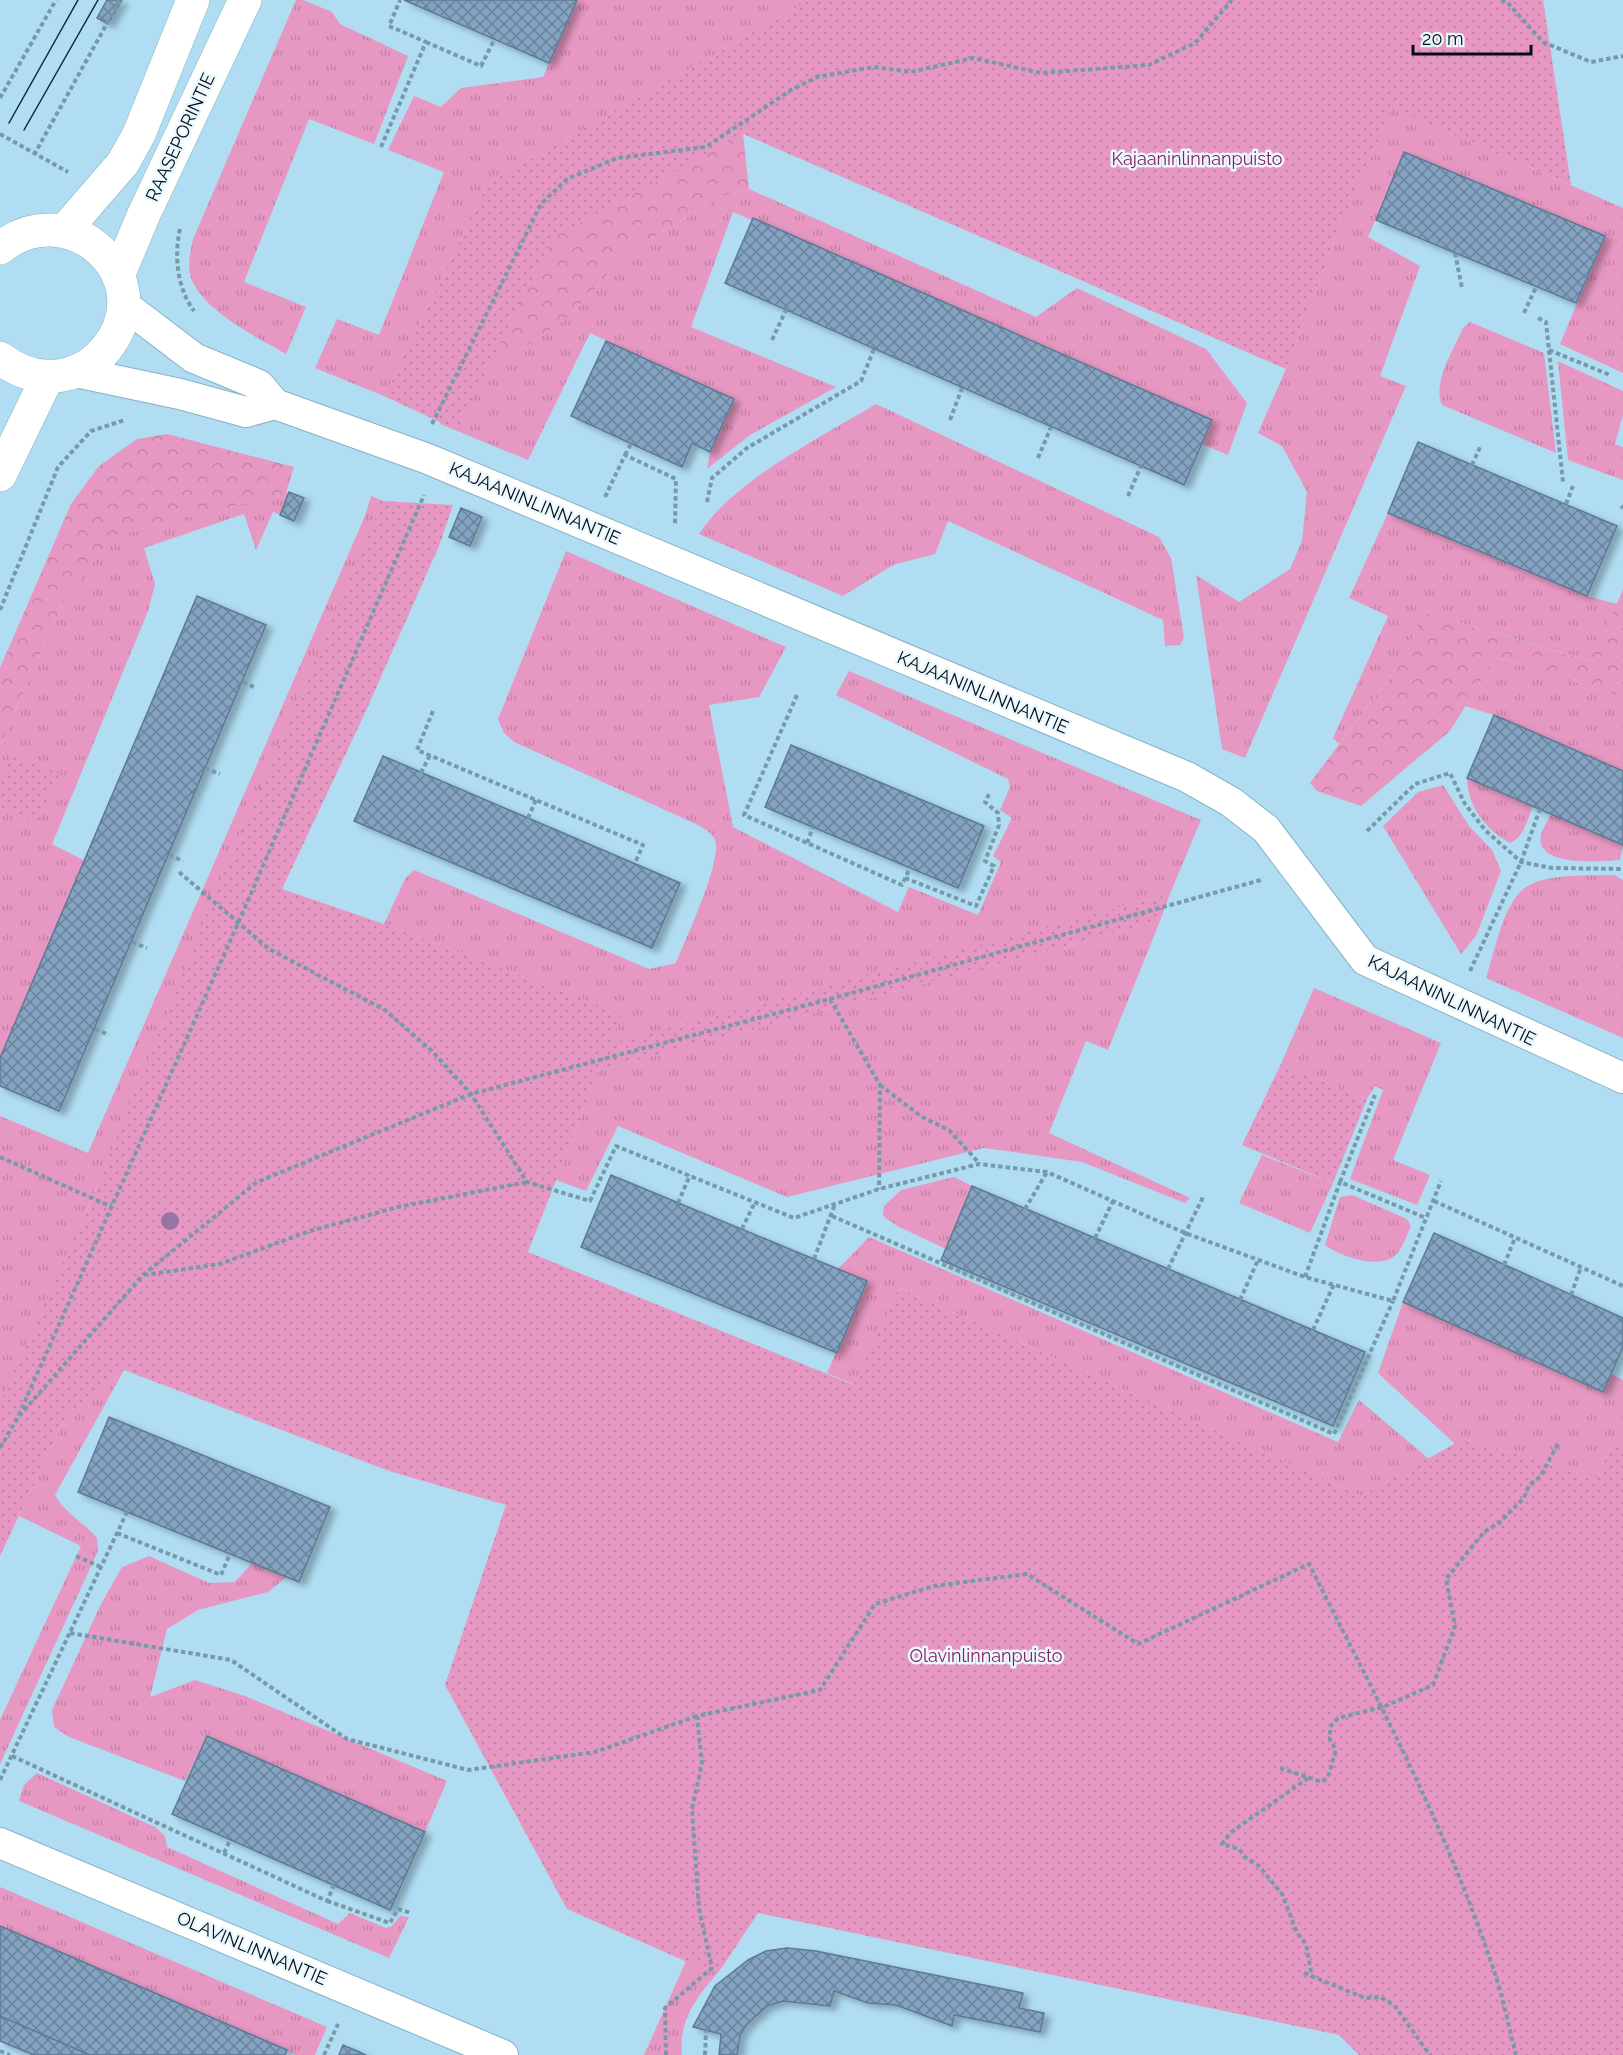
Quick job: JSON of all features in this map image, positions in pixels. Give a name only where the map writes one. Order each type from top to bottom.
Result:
[{"type":"main road","points":[[65,230],[123,163],[139,134],[193,0]]},
{"type":"main road","name":"RAASEPORINTIE","points":[[62,374],[100,356],[110,345],[117,332],[121,290],[144,214],[245,0]]},
{"type":"main road","points":[[7,232],[65,230],[79,235],[102,251],[121,290]]},
{"type":"main road","points":[[0,358],[19,370],[62,374],[0,475]]},
{"type":"street","name":"KAJAANINLINNANTIE","points":[[121,290],[194,358],[259,385],[275,404],[428,472],[1187,777],[1231,802],[1266,829],[1299,869],[1365,960],[1623,1078]]},
{"type":"street","points":[[62,374],[180,394],[246,412],[275,404]]},
{"type":"street","name":"OLAVINLINNANTIE","points":[[0,1843],[503,2055]]},
{"type":"path","points":[[0,98],[56,0]]},
{"type":"path","points":[[34,154],[120,0]]},
{"type":"path","points":[[400,0],[389,26],[481,66],[494,40]]},
{"type":"path","points":[[0,1448],[17,1419],[239,921],[428,472],[430,427],[479,332],[521,240],[541,204],[567,180],[617,158],[706,147],[791,90],[817,77],[874,67],[911,72],[973,58],[1041,73],[1149,65],[1195,43],[1232,0]]},
{"type":"path","points":[[1501,0],[1507,2],[1543,42],[1591,62],[1623,56]]},
{"type":"path","points":[[381,147],[426,42]]},
{"type":"path","points":[[0,134],[73,174]]},
{"type":"path","points":[[179,232],[177,263],[183,288],[192,309],[199,315]]},
{"type":"path","points":[[1455,253],[1462,288]]},
{"type":"path","points":[[1524,313],[1536,286]]},
{"type":"path","points":[[772,340],[786,310]]},
{"type":"path","points":[[1538,318],[1546,322],[1563,482]]},
{"type":"path","points":[[707,502],[712,478],[747,448],[861,381],[874,349]]},
{"type":"path","points":[[1549,350],[1611,375]]},
{"type":"path","points":[[950,420],[963,388]]},
{"type":"path","points":[[0,610],[58,467],[91,431],[125,420],[136,420]]},
{"type":"path","points":[[1038,458],[1051,427]]},
{"type":"path","points":[[604,501],[631,444]]},
{"type":"path","points":[[1472,465],[1481,445]]},
{"type":"path","points":[[625,455],[676,479],[675,531]]},
{"type":"path","points":[[1128,496],[1142,466]]},
{"type":"path","points":[[1566,504],[1573,486]]},
{"type":"path","points":[[243,682],[256,688]]},
{"type":"path","points":[[797,695],[744,815],[902,885],[910,868]]},
{"type":"path","points":[[433,711],[417,750],[643,845],[635,863]]},
{"type":"path","points":[[421,772],[430,755]]},
{"type":"path","points":[[205,768],[220,774]]},
{"type":"path","points":[[1367,831],[1415,784],[1450,773],[1465,804],[1485,830],[1521,862],[1552,868],[1623,868]]},
{"type":"path","points":[[905,878],[976,906],[994,866],[985,861],[999,825],[998,813],[985,802],[990,792]]},
{"type":"path","points":[[528,818],[536,800]]},
{"type":"path","points":[[1466,980],[1521,862],[1540,809]]},
{"type":"path","points":[[807,843],[813,827]]},
{"type":"path","points":[[169,855],[183,861]]},
{"type":"path","points":[[17,1419],[143,1275],[257,1182],[471,1094],[830,999],[1299,869]]},
{"type":"path","points":[[179,872],[269,949],[385,1010],[432,1051],[471,1094],[527,1182]]},
{"type":"path","points":[[132,942],[147,948]]},
{"type":"path","points":[[830,999],[880,1085],[922,1118],[949,1130],[980,1164]]},
{"type":"path","points":[[94,1029],[109,1035]]},
{"type":"path","points":[[879,1189],[880,1085]]},
{"type":"path","points":[[1305,1277],[1375,1095]]},
{"type":"path","points":[[143,1275],[220,1264],[310,1231],[398,1207],[527,1182],[590,1201],[616,1146],[794,1218],[879,1189],[980,1164],[1047,1172],[1185,1233],[1305,1277],[1393,1301]]},
{"type":"path","points":[[0,1157],[112,1207]]},
{"type":"path","points":[[1025,1209],[1047,1172]]},
{"type":"path","points":[[678,1203],[690,1175]]},
{"type":"path","points":[[832,1216],[1334,1434],[1393,1301],[1441,1181]]},
{"type":"path","points":[[1340,1182],[1426,1218]]},
{"type":"path","points":[[1168,1269],[1204,1195]]},
{"type":"path","points":[[1095,1238],[1113,1201]]},
{"type":"path","points":[[1434,1201],[1623,1286]]},
{"type":"path","points":[[742,1229],[755,1202]]},
{"type":"path","points":[[814,1259],[835,1204]]},
{"type":"path","points":[[1504,1265],[1515,1238]]},
{"type":"path","points":[[1240,1300],[1258,1260]]},
{"type":"path","points":[[1571,1294],[1581,1267]]},
{"type":"path","points":[[1313,1330],[1334,1284]]},
{"type":"path","points":[[1280,1768],[1322,1782],[1328,1777],[1336,1750],[1330,1740],[1330,1727],[1338,1718],[1383,1707],[1432,1685],[1455,1626],[1446,1579],[1484,1532],[1499,1523],[1524,1498],[1529,1485],[1540,1477],[1559,1442]]},
{"type":"path","points":[[0,1780],[127,1512]]},
{"type":"path","points":[[117,1533],[221,1575],[230,1554]]},
{"type":"path","points":[[76,1556],[101,1567]]},
{"type":"path","points":[[70,1633],[231,1660],[347,1739],[468,1770],[595,1752],[698,1716],[820,1690],[875,1604],[934,1586],[1026,1574],[1138,1644],[1309,1564],[1383,1707],[1441,1831],[1492,1964],[1516,2055]]},
{"type":"path","points":[[666,2055],[665,2008],[711,1968],[699,1909],[692,1809],[702,1763],[698,1716]]},
{"type":"path","points":[[12,1756],[327,1901],[390,1923],[398,1909],[411,1913]]},
{"type":"path","points":[[1309,1777],[1230,1833],[1221,1844],[1239,1849],[1245,1857],[1259,1866],[1282,1894],[1297,1933],[1306,1944],[1312,1977]]},
{"type":"path","points":[[224,1853],[230,1840]]},
{"type":"path","points":[[327,1901],[334,1885]]},
{"type":"path","points":[[1304,1973],[1365,1998],[1380,1997],[1394,2005],[1430,2055]]},
{"type":"path","points":[[324,2055],[339,2020]]},
{"type":"path","points":[[705,2055],[706,2030]]},
{"type":"path","points":[[0,2051],[10,2055]]},
{"type":"green space","points":[[296,0],[303,0],[332,12],[340,24],[408,56],[374,144],[309,119],[244,282],[306,307],[286,354],[243,329],[212,307],[192,281],[189,264],[193,239]]},
{"type":"green space","points":[[577,0],[810,0],[488,183],[384,396],[315,368],[337,319],[379,335],[444,172],[388,150],[414,96],[441,107],[461,88],[543,77]]},
{"type":"green space","points":[[810,0],[743,134],[749,189],[722,196],[627,253],[571,315],[512,356],[466,376],[384,396],[488,183]]},
{"type":"green space","name":"Kajaaninlinnanpuisto","points":[[810,0],[1543,0],[1571,185],[1392,108],[1340,226],[1286,369],[743,134],[552,238],[457,430],[384,396],[488,183]]},
{"type":"green space","points":[[1392,107],[1623,208],[1623,373],[1560,344],[1605,236],[1404,153],[1368,237],[1420,266],[1380,376],[1406,386],[1245,758],[1222,749],[1196,575],[1239,602],[1290,569],[1302,541],[1307,492],[1282,446],[1258,433],[1286,369],[1340,226]]},
{"type":"green space","points":[[749,189],[1036,317],[1077,288],[1206,349],[1247,403],[1228,455],[1202,444],[1212,420],[733,212],[691,327],[836,387],[750,435],[707,469],[710,452],[734,399],[590,333],[528,460],[440,424],[466,376],[512,356],[571,315],[627,253],[722,196]]},
{"type":"green space","points":[[1470,322],[1544,353],[1556,453],[1442,405],[1440,387],[1445,366],[1463,328]]},
{"type":"green space","points":[[1558,361],[1623,391],[1623,415],[1615,444],[1623,447],[1623,480],[1568,460]]},
{"type":"green space","points":[[876,404],[1159,537],[1171,558],[1184,638],[1180,645],[1165,646],[1163,620],[948,521],[935,554],[893,565],[843,596],[699,534],[714,514],[756,478]]},
{"type":"green space","points":[[167,434],[294,467],[286,493],[114,536],[65,598],[0,746],[0,668],[71,504],[99,466],[137,439]]},
{"type":"green space","points":[[289,492],[280,515],[273,512],[256,550],[244,514],[144,548],[155,584],[148,611],[52,844],[85,861],[0,1058],[0,746],[65,598],[114,536]]},
{"type":"green space","points":[[371,496],[383,501],[391,508],[96,1188],[0,1423],[0,1116],[88,1153],[365,516]]},
{"type":"green space","name":"Olavinlinnanpuisto","points":[[383,501],[453,505],[439,546],[365,713],[282,889],[384,924],[622,1014],[610,1044],[1170,894],[1160,921],[599,1070],[528,1252],[854,1385],[899,1288],[1361,1496],[1463,1439],[1597,1478],[1611,1446],[1623,1444],[1623,2055],[1359,2055],[1339,2035],[758,1913],[721,1969],[701,1968],[567,1909],[445,1685],[506,1505],[389,1471],[124,1370],[67,1414],[0,1556],[0,1402],[89,1206],[212,902]]},
{"type":"green space","points":[[1388,513],[1587,596],[1617,604],[1591,661],[1423,612],[1404,658],[1339,744],[1333,738],[1388,616],[1349,598]]},
{"type":"green space","points":[[566,551],[786,647],[759,697],[709,705],[733,827],[898,912],[909,887],[978,915],[1001,862],[993,856],[1012,818],[1000,810],[1010,787],[1008,779],[836,695],[849,671],[1201,820],[1170,894],[609,1045],[621,1014],[384,924],[405,879],[414,870],[649,969],[676,963],[714,864],[715,840],[711,834],[694,823],[514,742],[504,733],[498,719]]},
{"type":"green space","points":[[1623,590],[1623,697],[1496,657],[1450,731],[1361,806],[1317,791],[1310,783],[1404,658],[1423,612],[1590,661]]},
{"type":"green space","points":[[1496,657],[1623,697],[1623,771],[1494,715],[1465,706]]},
{"type":"green space","points":[[12,754],[59,774],[37,823],[0,807],[0,780]]},
{"type":"green space","points":[[1467,778],[1533,806],[1519,837],[1510,843],[1486,824],[1470,798]]},
{"type":"green space","points":[[1443,785],[1469,826],[1492,850],[1501,871],[1476,936],[1461,954],[1383,826],[1418,792]]},
{"type":"green space","points":[[1551,814],[1623,845],[1620,860],[1572,860],[1558,858],[1548,853],[1542,846],[1541,835]]},
{"type":"green space","points":[[1614,875],[1623,880],[1623,1038],[1486,978],[1503,921],[1520,892],[1539,881],[1551,878]]},
{"type":"green space","points":[[1160,921],[1108,1050],[1086,1041],[1049,1133],[1190,1198],[1185,1203],[1082,1162],[984,1148],[787,1197],[618,1126],[586,1191],[556,1180],[599,1070]]},
{"type":"green space","points":[[1314,988],[1441,1043],[1393,1160],[1430,1175],[1417,1205],[1350,1179],[1383,1090],[1375,1086],[1367,1099],[1281,1064]]},
{"type":"green space","points":[[1281,1064],[1367,1099],[1333,1183],[1242,1145]]},
{"type":"green space","points":[[1262,1155],[1333,1183],[1310,1233],[1239,1203]]},
{"type":"green space","points":[[954,1177],[972,1186],[946,1249],[897,1226],[883,1216],[884,1206],[901,1190]]},
{"type":"green space","points":[[1352,1195],[1407,1219],[1411,1226],[1401,1248],[1392,1258],[1385,1261],[1367,1261],[1339,1253],[1325,1245],[1340,1197]]},
{"type":"green space","points":[[869,1237],[1338,1442],[1359,1400],[1429,1459],[1361,1496],[899,1288],[855,1385],[827,1373],[867,1281],[838,1269]]},
{"type":"green space","points":[[1403,1302],[1602,1392],[1611,1374],[1623,1380],[1623,1444],[1611,1446],[1597,1478],[1463,1439],[1455,1444],[1378,1373]]},
{"type":"green space","points":[[124,1370],[55,1495],[64,1507],[97,1538],[98,1551],[0,1764],[0,1720],[81,1546],[19,1516],[67,1414]]},
{"type":"green space","points":[[149,1556],[209,1583],[235,1582],[252,1563],[287,1577],[268,1592],[198,1610],[167,1629],[150,1697],[195,1680],[245,1696],[447,1781],[425,1832],[207,1736],[185,1781],[69,1737],[54,1727],[52,1710],[101,1604],[122,1567]]},
{"type":"green space","points":[[37,1773],[155,1827],[165,1836],[167,1847],[338,1924],[350,1913],[386,1928],[392,1926],[400,1916],[409,1917],[389,1958],[19,1801],[24,1785]]},
{"type":"green space","points":[[0,1887],[327,2027],[315,2055],[296,2055],[0,1926]]},
{"type":"green space","points":[[686,1961],[701,1968],[721,1969],[698,1998],[687,2019],[683,2030],[682,2055],[644,2055]]},
{"type":"building","points":[[107,0],[122,0],[108,24],[97,18]]},
{"type":"building","points":[[404,0],[577,0],[549,63]]},
{"type":"building","points":[[1404,152],[1605,236],[1576,303],[1376,220]]},
{"type":"building","points":[[753,218],[1212,420],[1184,485],[725,283]]},
{"type":"building","points":[[606,341],[734,399],[710,452],[692,443],[682,467],[571,416]]},
{"type":"building","points":[[1418,442],[1617,526],[1587,596],[1388,513]]},
{"type":"building","points":[[289,492],[304,498],[294,521],[280,515]]},
{"type":"building","points":[[461,508],[482,517],[470,546],[449,537]]},
{"type":"building","points":[[197,596],[266,625],[59,1111],[0,1086],[0,1058]]},
{"type":"building","points":[[1494,715],[1623,771],[1623,845],[1467,778]]},
{"type":"building","points":[[791,745],[984,826],[958,888],[765,807]]},
{"type":"building","points":[[383,756],[680,883],[652,948],[354,821]]},
{"type":"building","points":[[611,1175],[867,1281],[837,1353],[581,1247]]},
{"type":"building","points":[[972,1186],[1365,1352],[1333,1426],[941,1260]]},
{"type":"building","points":[[1434,1233],[1623,1318],[1623,1347],[1603,1392],[1403,1302]]},
{"type":"building","points":[[109,1417],[330,1507],[299,1582],[78,1492]]},
{"type":"building","points":[[207,1736],[425,1832],[390,1910],[172,1814]]},
{"type":"building","points":[[0,1926],[287,2050],[285,2055],[90,2055],[0,2016]]},
{"type":"building","points":[[787,1948],[816,1951],[1023,1993],[1019,2008],[1044,2013],[1040,2032],[954,2015],[952,2026],[896,2005],[868,2003],[834,1991],[830,2006],[783,2001],[767,2006],[746,2025],[740,2036],[737,2055],[719,2055],[721,2034],[693,2027],[715,1986],[748,1960],[766,1951]]},
{"type":"building","points":[[0,2016],[90,2055],[34,2055],[0,2041]]},
{"type":"building","points":[[343,2045],[366,2055],[339,2055]]},
{"type":"tram line","points":[[9,123],[78,0]]},
{"type":"tram line","points":[[24,130],[98,0]]}]
